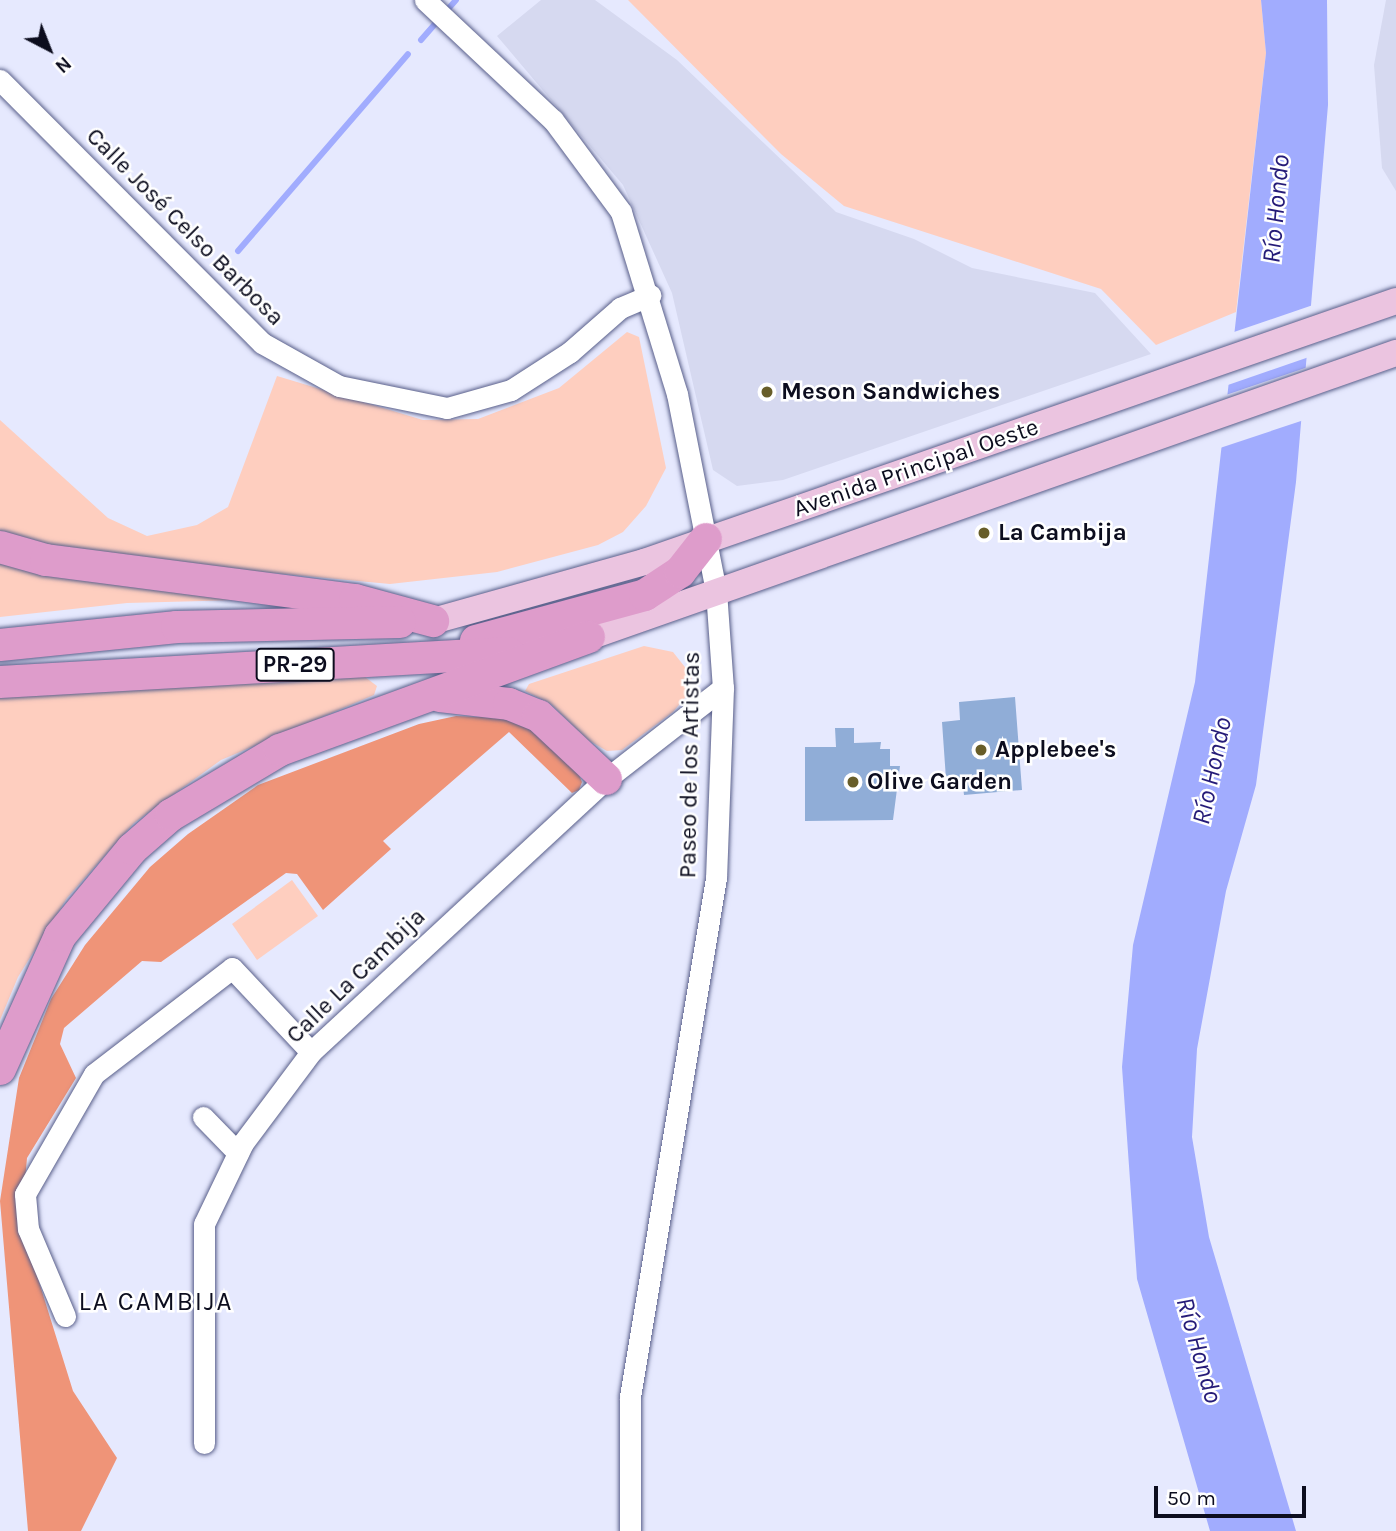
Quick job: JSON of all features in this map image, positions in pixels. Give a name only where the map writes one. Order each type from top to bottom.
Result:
[{"type":"highway","points":[[326,664],[487,640],[571,619],[664,584],[706,540]]},
{"type":"highway","points":[[0,547],[46,559],[355,600],[433,621]]},
{"type":"highway","name":"PR-29","points":[[0,645],[177,627],[433,621]]},
{"type":"highway","points":[[0,1069],[60,936],[142,841],[228,778],[280,750],[589,638]]},
{"type":"highway","name":"PR-29","points":[[0,682],[467,658],[589,638]]},
{"type":"highway","points":[[432,695],[509,704],[539,716],[606,779]]},
{"type":"main road","name":"Avenida Principal Oeste","points":[[433,621],[580,583],[1078,413],[1394,301]]},
{"type":"main road","name":"Avenida Principal Oeste","points":[[589,638],[1091,459],[1389,357]]},
{"type":"street","name":"Paseo de los Artistas","points":[[425,0],[484,53],[600,177],[621,212],[650,295],[716,591],[723,688],[716,878],[630,1396],[630,1531]]},
{"type":"street","name":"Calle José Celso Barbosa","points":[[0,80],[262,343],[339,386],[447,408],[511,390],[570,352],[620,308],[650,295]]},
{"type":"street","name":"Calle La Cambija","points":[[204,1443],[204,1224],[238,1153],[310,1052],[606,779],[723,688]]},
{"type":"street","points":[[65,1316],[28,1229],[25,1194],[94,1074],[232,968],[310,1052]]},
{"type":"street","points":[[203,1117],[238,1153]]},
{"type":"shaded area","points":[[541,0],[595,0],[677,60],[836,212],[914,239],[972,268],[1095,293],[1151,354],[783,480],[737,486],[713,470],[672,293],[623,185],[497,36]]},
{"type":"shaded area","points":[[628,0],[1261,0],[1266,53],[1236,312],[1156,345],[1101,289],[844,206],[781,154]]},
{"type":"shaded area","points":[[1386,0],[1396,0],[1396,191],[1382,168],[1374,65]]},
{"type":"shaded area","points":[[627,332],[639,337],[666,468],[646,506],[623,532],[598,545],[497,572],[390,584],[90,556],[0,532],[0,420],[108,518],[147,536],[197,525],[228,507],[277,376],[423,420],[478,419],[559,388]]},
{"type":"shaded area","points":[[0,556],[241,600],[127,603],[0,617]]},
{"type":"shaded area","points":[[644,646],[673,652],[692,676],[689,693],[673,712],[622,750],[607,751],[588,740],[551,704],[525,691],[529,684]]},
{"type":"shaded area","points":[[357,671],[377,686],[374,695],[221,760],[134,823],[67,898],[18,977],[0,1020],[0,693]]},
{"type":"shaded area","points":[[456,716],[507,718],[550,737],[573,761],[582,782],[579,790],[572,793],[509,732],[383,841],[391,849],[323,910],[297,874],[286,873],[161,962],[142,961],[64,1028],[60,1044],[76,1078],[27,1158],[21,1224],[73,1391],[117,1458],[81,1531],[28,1531],[0,1201],[19,1078],[51,999],[85,945],[150,867],[188,834],[258,785],[419,724]]},
{"type":"shaded area","points":[[292,880],[318,916],[257,960],[232,924]]},
{"type":"water","name":"Río Hondo","points":[[1261,0],[1327,0],[1328,105],[1296,482],[1256,785],[1226,891],[1197,1049],[1192,1137],[1209,1237],[1296,1531],[1210,1531],[1137,1279],[1122,1067],[1133,945],[1195,682],[1266,53]]},
{"type":"pier","points":[[1313,305],[1309,357],[1225,386],[1231,333]]},
{"type":"pier","points":[[1308,367],[1304,420],[1217,449],[1223,396]]},
{"type":"building","name":"Applebee's","points":[[1015,697],[1022,790],[964,795],[962,778],[946,779],[942,722],[960,720],[959,702]]},
{"type":"building","name":"Olive Garden","points":[[835,728],[854,728],[854,743],[881,742],[880,749],[890,749],[890,766],[900,766],[893,820],[805,821],[805,747],[836,747]]},
{"type":"waterway","points":[[421,40],[456,0]]},
{"type":"waterway","points":[[238,251],[408,54]]},
{"type":"place","name":"Meson Sandwiches","points":[[767,392]]},
{"type":"place","name":"La Cambija","points":[[984,533]]},
{"type":"place","name":"Applebee's","points":[[981,750]]},
{"type":"place","name":"Olive Garden","points":[[853,782]]},
{"type":"district","name":"LA CAMBIJA","points":[[156,1302]]}]
